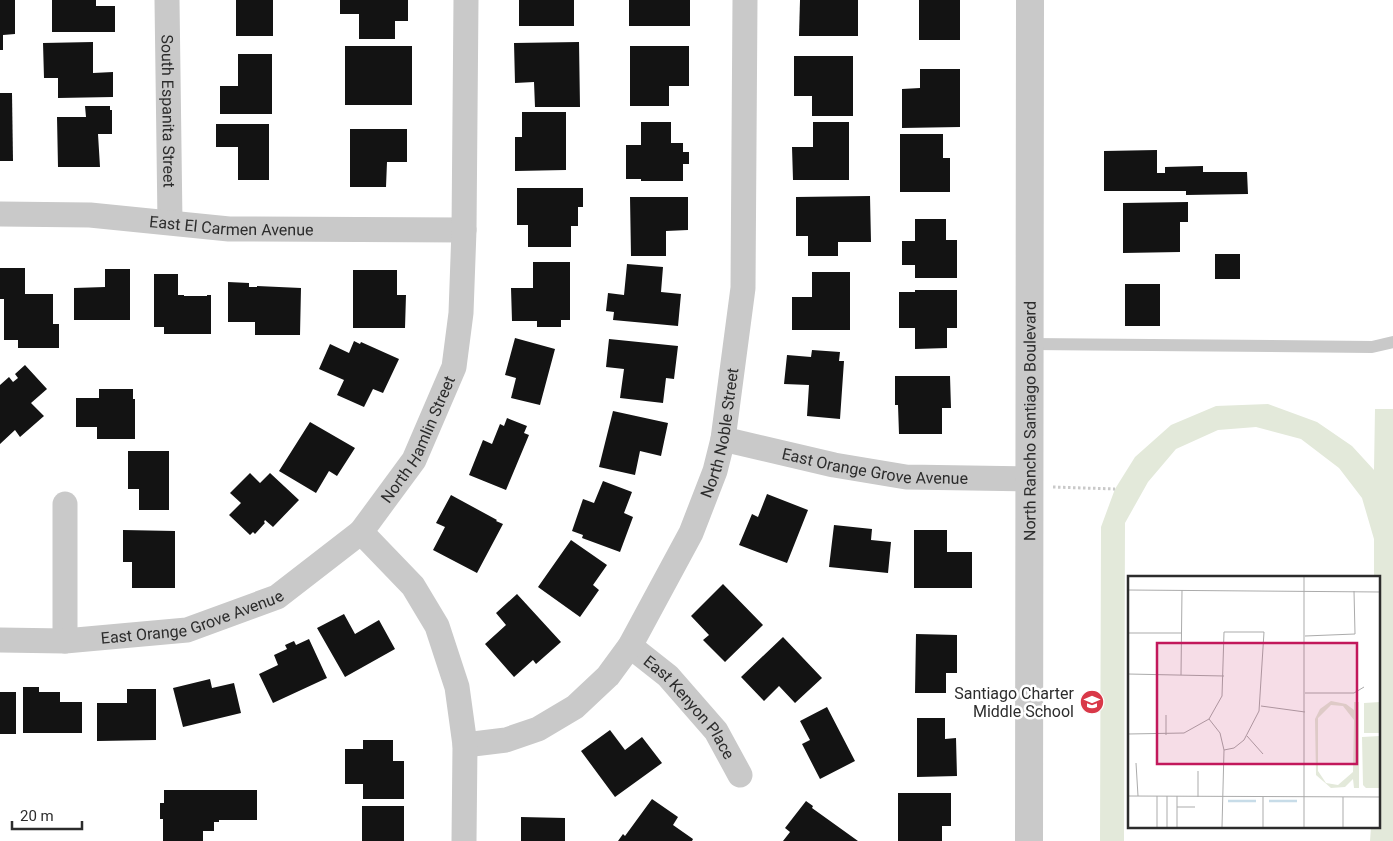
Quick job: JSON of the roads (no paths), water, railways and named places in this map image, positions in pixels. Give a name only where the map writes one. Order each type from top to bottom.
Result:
[{"type":"street","name":"South Espanita Street","points":[[167,0],[170,222]]},
{"type":"street","name":"North Hamlin Street","points":[[361,532],[414,460],[454,367],[461,313],[464,230],[466,0]]},
{"type":"street","name":"North Noble Street","points":[[465,745],[506,740],[538,729],[575,707],[608,676],[630,646],[691,533],[715,471],[723,440],[742,288],[745,0]]},
{"type":"street","name":"North Rancho Santiago Boulevard","points":[[1029,841],[1030,0]]},
{"type":"street","name":"East El Carmen Avenue","points":[[0,214],[90,215],[229,229],[464,230]]},
{"type":"street","name":"East Orange Grove Avenue","points":[[723,440],[834,465],[906,477],[1030,483]]},
{"type":"street","points":[[65,504],[65,641]]},
{"type":"street","name":"East Orange Grove Avenue","points":[[0,640],[65,641],[187,630],[277,597],[361,532]]},
{"type":"street","points":[[361,532],[413,586],[437,626],[457,687],[465,745],[464,841]]},
{"type":"street","name":"East Kenyon Place","points":[[630,646],[668,676],[716,730],[740,775]]},
{"type":"lane","points":[[1030,344],[1372,347],[1393,342]]},
{"type":"place","name":"Santiago Charter Middle School","points":[[1092,702]]}]
